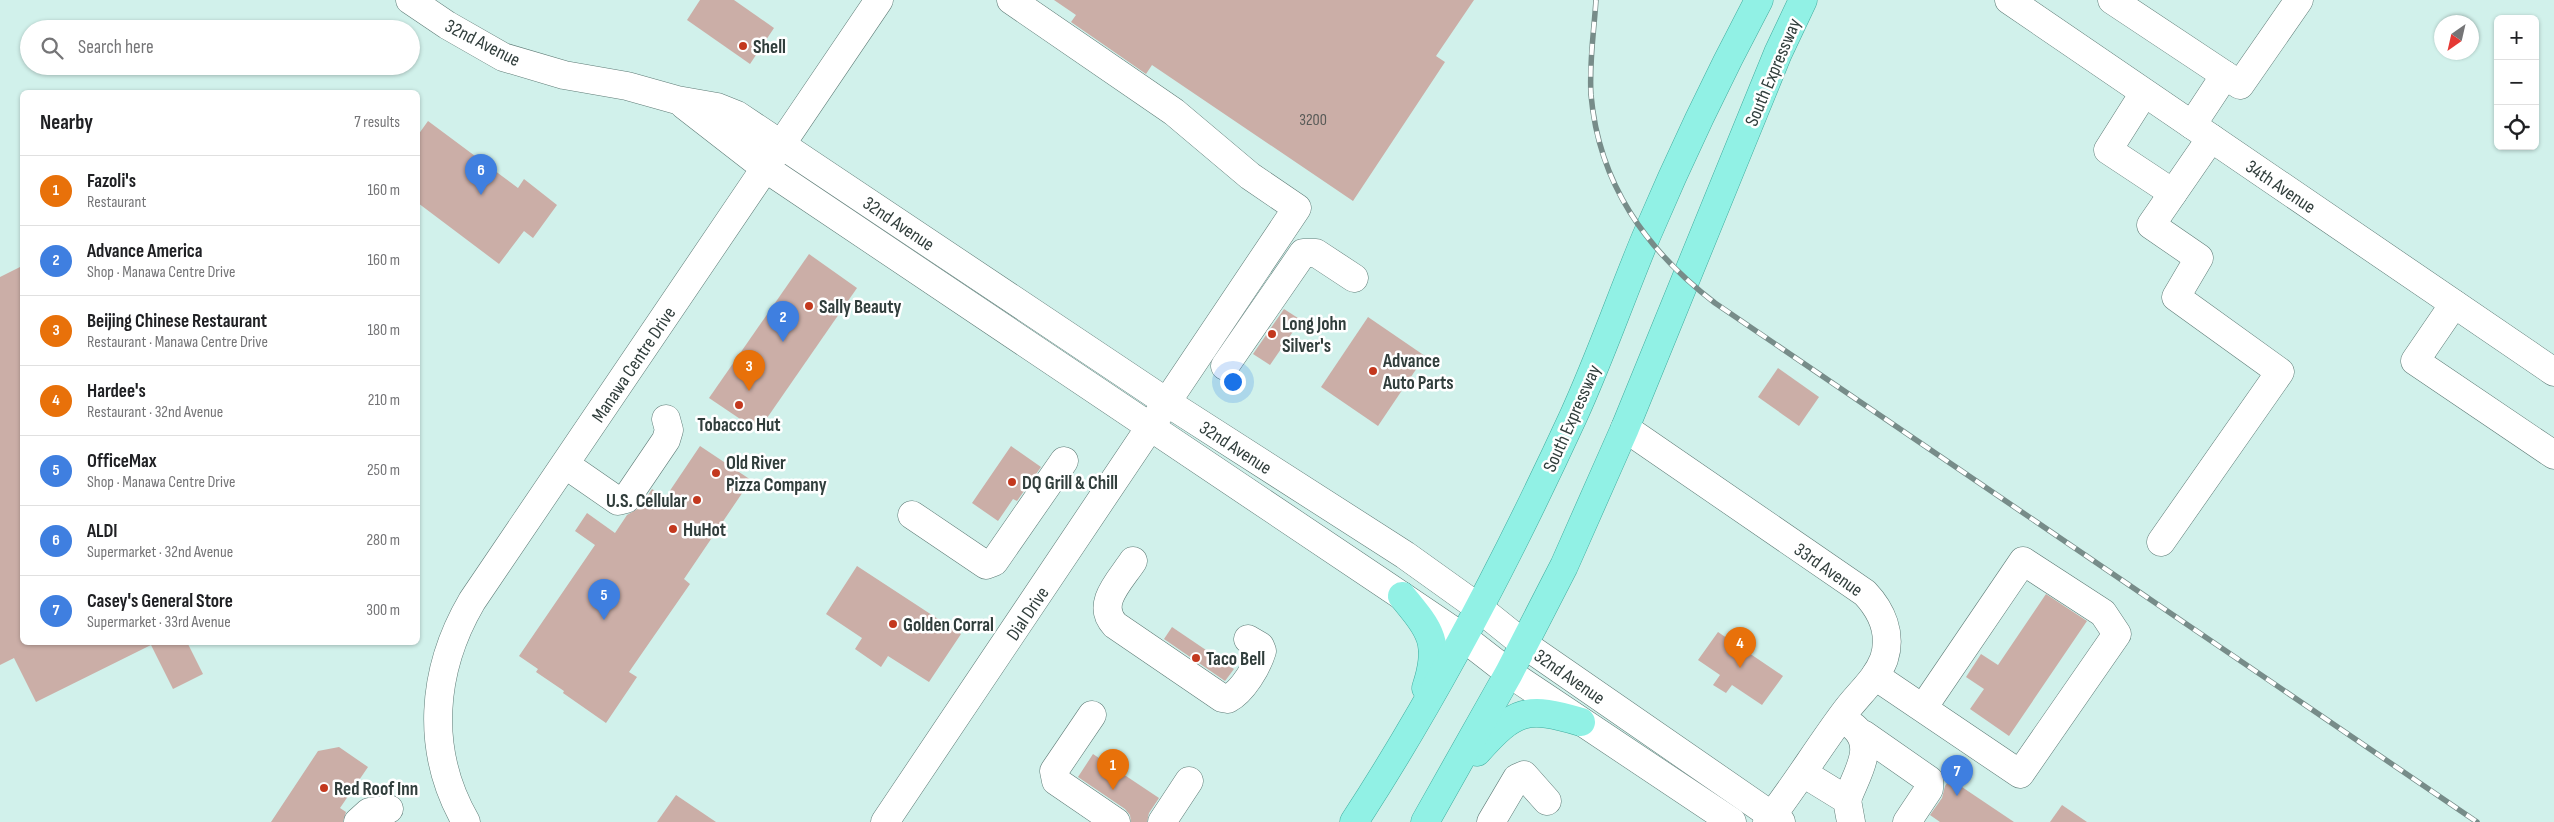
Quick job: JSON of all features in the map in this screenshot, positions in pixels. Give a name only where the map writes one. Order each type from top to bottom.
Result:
[{"type":"main road","name":"South Expressway","points":[[1354,822],[1414,726],[1479,608],[1573,416],[1646,236],[1697,123],[1759,0]]},
{"type":"main road","name":"South Expressway","points":[[1425,822],[1509,674],[1564,566],[1625,428],[1778,53],[1803,0]]},
{"type":"main road","points":[[1402,596],[1424,624],[1431,637],[1434,651],[1434,666],[1414,726]]},
{"type":"main road","points":[[1447,784],[1490,737],[1514,718],[1539,712],[1582,722]]},
{"type":"street","name":"32nd Avenue","points":[[410,0],[462,34],[503,57],[564,75],[627,86],[677,100],[717,107],[737,114],[1168,403],[1405,555],[1479,608],[1524,644],[1774,820]]},
{"type":"street","name":"Manawa Centre Drive","points":[[466,822],[450,790],[439,747],[437,718],[440,686],[448,654],[459,625],[472,601],[566,466],[879,0]]},
{"type":"street","name":"Dial Drive","points":[[885,822],[1152,428],[1297,208],[1250,176],[1174,112],[1011,0]]},
{"type":"street","name":"34th Avenue","points":[[2009,0],[2554,372]]},
{"type":"street","points":[[2112,0],[2240,85],[2298,0]]},
{"type":"street","points":[[2161,542],[2280,372],[2176,297],[2199,258],[2151,225],[2173,193],[2202,132],[2225,75]]},
{"type":"street","points":[[2144,93],[2108,150],[2173,193]]},
{"type":"street","name":"32nd Avenue","points":[[677,100],[738,144],[765,168],[1464,638],[1509,674],[1732,822]]},
{"type":"street","points":[[1225,366],[1303,253],[1316,253],[1354,278]]},
{"type":"street","points":[[2454,304],[2415,361],[2554,455]]},
{"type":"street","points":[[566,466],[618,501],[626,500],[666,440],[669,430],[666,419]]},
{"type":"street","name":"33rd Avenue","points":[[1625,428],[1865,593],[1882,616],[1886,632],[1884,659],[1876,676],[1842,716],[1802,773],[1774,820]]},
{"type":"street","points":[[912,515],[986,565],[994,562],[1064,462]]},
{"type":"street","points":[[1876,676],[1923,708],[2020,774],[2117,634],[2103,612],[2022,560],[1923,708]]},
{"type":"street","points":[[1133,561],[1109,597],[1106,610],[1108,618],[1222,698],[1228,699],[1238,692],[1259,659],[1262,651],[1260,646],[1248,638]]},
{"type":"street","points":[[1092,714],[1054,771],[1054,776],[1056,781],[1116,822]]},
{"type":"street","points":[[1842,716],[1863,734],[1929,780],[1929,789],[1907,822]]},
{"type":"street","points":[[1802,773],[1849,811],[1866,754],[1863,734]]},
{"type":"street","points":[[1491,822],[1517,778],[1524,775],[1547,801]]},
{"type":"street","points":[[1162,822],[1190,781]]},
{"type":"street","points":[[358,822],[369,812],[389,809]]},
{"type":"building","name":"Shell","points":[[700,0],[734,0],[774,28],[750,64],[687,20]]},
{"type":"building","points":[[1054,0],[1474,0],[1436,56],[1445,62],[1353,201],[1152,65],[1146,74],[1071,22],[1076,15]]},
{"type":"building","points":[[428,121],[518,188],[524,179],[557,205],[533,238],[524,231],[499,264],[420,205],[420,132]]},
{"type":"building","points":[[809,254],[857,288],[758,431],[709,398]]},
{"type":"building","points":[[20,267],[20,645],[151,645],[36,702],[14,658],[0,665],[0,277]]},
{"type":"building","name":"Long John Silver's","points":[[1284,309],[1301,320],[1270,365],[1253,354]]},
{"type":"building","name":"Advance Auto Parts","points":[[1368,317],[1425,356],[1378,426],[1321,387]]},
{"type":"building","points":[[1778,368],[1819,397],[1799,426],[1758,397]]},
{"type":"building","points":[[700,446],[751,480],[684,579],[690,584],[629,672],[637,677],[606,723],[563,693],[564,691],[536,672],[538,669],[519,656],[595,545],[575,531],[587,513],[615,533],[627,515],[639,508],[652,489],[665,498]]},
{"type":"building","name":"DQ Grill & Chill","points":[[1011,446],[1041,467],[1017,501],[1013,499],[998,521],[972,503]]},
{"type":"building","name":"Golden Corral","points":[[857,566],[961,634],[929,682],[888,656],[881,667],[855,649],[862,638],[826,614]]},
{"type":"building","points":[[2046,594],[2087,621],[2009,736],[1970,709],[1984,689],[1966,677],[1981,654],[1998,665]]},
{"type":"building","points":[[1172,627],[1234,669],[1225,681],[1164,639]]},
{"type":"building","points":[[1718,632],[1783,676],[1762,705],[1732,685],[1726,693],[1713,685],[1720,675],[1698,660]]},
{"type":"building","points":[[151,645],[188,645],[203,674],[173,689]]},
{"type":"building","name":"Red Roof Inn","points":[[339,747],[368,767],[340,808],[346,812],[343,822],[271,822],[318,751]]},
{"type":"building","points":[[1093,754],[1159,798],[1149,813],[1147,822],[1131,822],[1130,815],[1125,809],[1078,777]]},
{"type":"building","points":[[1950,779],[2014,822],[1940,822],[1930,815],[1942,798],[1945,786]]},
{"type":"building","points":[[676,795],[716,822],[657,822]]},
{"type":"building","points":[[2062,805],[2087,822],[2050,822]]},
{"type":"railway","points":[[1596,0],[1591,59],[1591,95],[1596,127],[1604,158],[1630,212],[1668,261],[1690,282],[1715,303],[2477,822]]},
{"type":"place","name":"Shell","points":[[743,46]]},
{"type":"place","name":"ALDI","points":[[481,195]]},
{"type":"place","name":"Sally Beauty","points":[[809,306]]},
{"type":"place","name":"Long John Silver's","points":[[1272,334]]},
{"type":"place","name":"Advance America","points":[[783,342]]},
{"type":"place","name":"Advance Auto Parts","points":[[1373,371]]},
{"type":"place","name":"Beijing Chinese Restaurant","points":[[749,391]]},
{"type":"place","name":"Tobacco Hut","points":[[739,405]]},
{"type":"place","name":"Old River Pizza Company","points":[[716,473]]},
{"type":"place","name":"DQ Grill & Chill","points":[[1012,482]]},
{"type":"place","name":"U.S. Cellular","points":[[697,500]]},
{"type":"place","name":"HuHot","points":[[673,529]]},
{"type":"place","name":"OfficeMax","points":[[604,620]]},
{"type":"place","name":"Golden Corral","points":[[893,624]]},
{"type":"place","name":"Taco Bell","points":[[1196,658]]},
{"type":"place","name":"Hardee's","points":[[1740,668]]},
{"type":"place","name":"Red Roof Inn","points":[[324,788]]},
{"type":"place","name":"Fazoli's","points":[[1113,790]]},
{"type":"place","name":"Casey's General Store","points":[[1957,796]]}]
